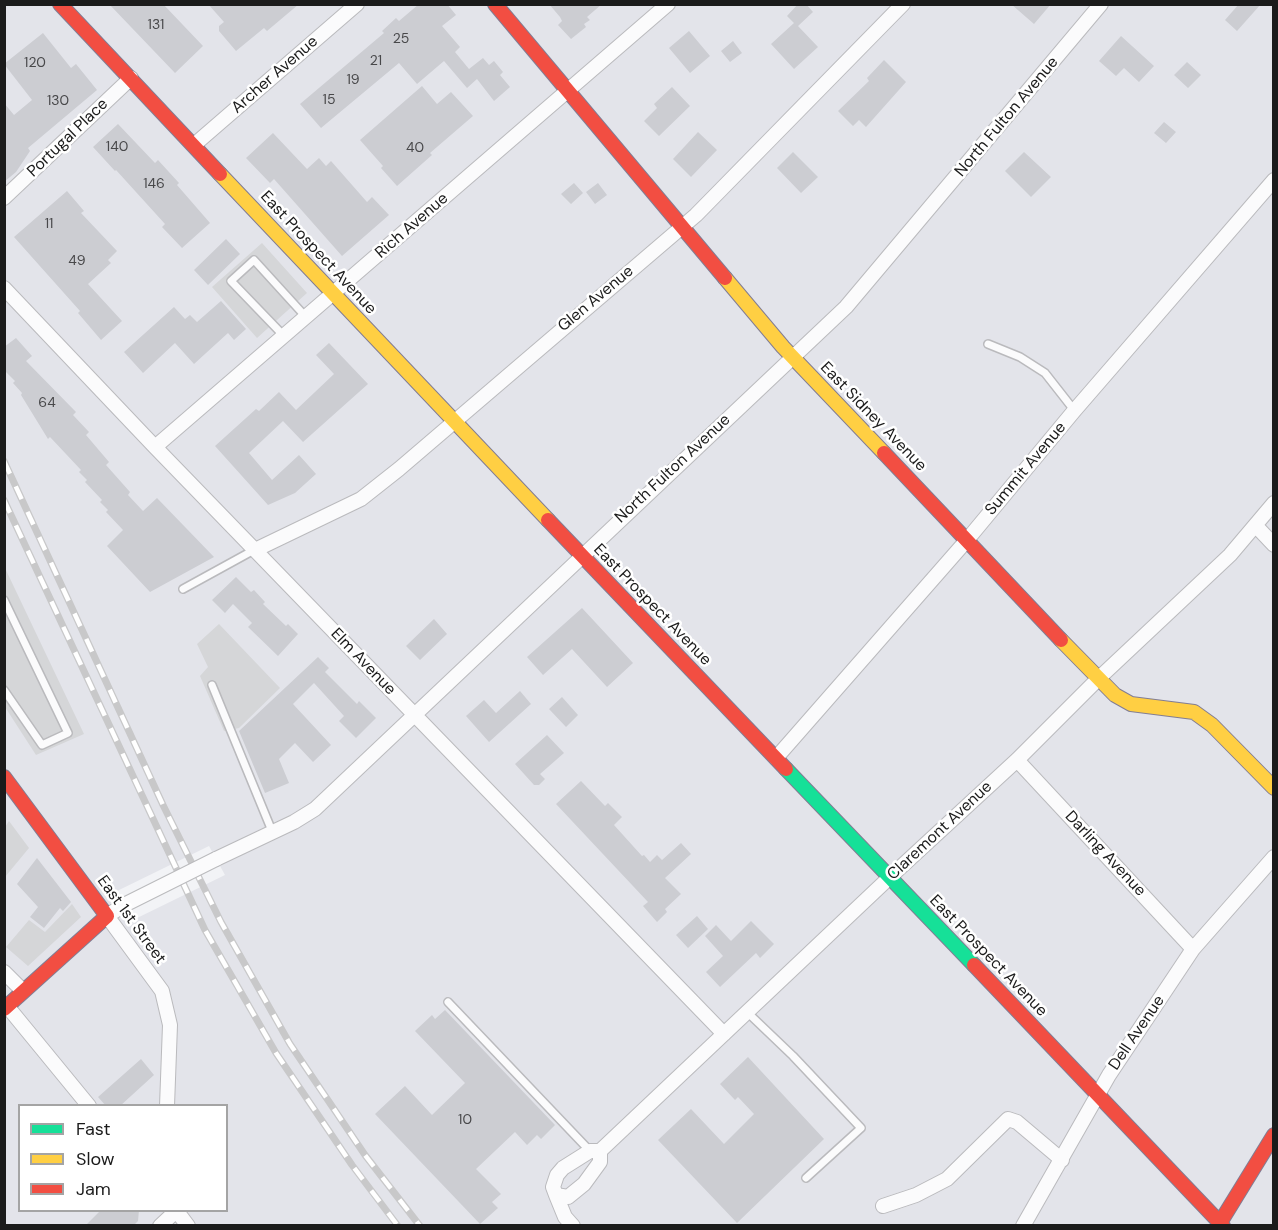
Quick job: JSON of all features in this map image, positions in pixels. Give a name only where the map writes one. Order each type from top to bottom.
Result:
[{"type":"street","name":"East Prospect Avenue","points":[[60,4],[453,421],[1220,1224]]},
{"type":"street","name":"Archer Avenue","points":[[194,145],[357,4]]},
{"type":"street","name":"East Sidney Avenue","points":[[495,4],[792,357],[1098,679],[1115,695],[1131,704],[1194,712],[1212,725],[1274,788]]},
{"type":"street","name":"Rich Avenue","points":[[155,447],[668,4]]},
{"type":"street","name":"Glen Avenue","points":[[255,550],[361,499],[399,469],[682,227],[903,4]]},
{"type":"street","name":"North Fulton Avenue","points":[[107,916],[124,905],[294,822],[315,809],[846,307],[1101,4]]},
{"type":"street","name":"Portugal Place","points":[[4,198],[130,78]]},
{"type":"street","name":"Summit Avenue","points":[[776,758],[967,540],[1074,411],[1274,180]]},
{"type":"street","name":"Elm Avenue","points":[[4,288],[724,1034]]},
{"type":"street","name":"Claremont Avenue","points":[[595,1151],[600,1162],[584,1184],[568,1197],[556,1195],[553,1186],[557,1175],[563,1168],[595,1151],[724,1034],[1017,760],[1098,679],[1230,555],[1274,503]]},
{"type":"street","points":[[1256,526],[1274,545]]},
{"type":"street","name":"Darling Avenue","points":[[1017,760],[1193,949]]},
{"type":"street","name":"East 1st Street","points":[[4,777],[162,991],[170,1025],[167,1104]]},
{"type":"street","name":"Dell Avenue","points":[[1023,1226],[1098,1094],[1193,949],[1274,857]]},
{"type":"street","points":[[87,1104],[6,1008],[107,916]]},
{"type":"street","points":[[4,972],[23,991]]},
{"type":"street","points":[[883,1206],[916,1195],[947,1179],[1008,1119],[1017,1122],[1062,1160]]},
{"type":"street","points":[[1220,1224],[1274,1135]]},
{"type":"street","points":[[556,1195],[565,1217],[573,1226]]},
{"type":"street","points":[[160,1226],[175,1212]]},
{"type":"street","points":[[177,1212],[188,1226]]},
{"type":"lane","points":[[283,335],[231,280],[254,260],[305,316]]},
{"type":"lane","points":[[988,345],[1020,357],[1044,373],[1074,411]]},
{"type":"lane","points":[[183,589],[255,550]]},
{"type":"lane","points":[[4,600],[68,733],[42,746],[4,690]]},
{"type":"lane","points":[[213,686],[272,831]]},
{"type":"lane","points":[[448,1002],[595,1151]]},
{"type":"lane","points":[[747,1012],[793,1056],[861,1128],[806,1178]]},
{"type":"shaded area","points":[[262,243],[307,293],[257,338],[212,287]]},
{"type":"shaded area","points":[[4,566],[84,734],[36,755],[5,707]]},
{"type":"shaded area","points":[[219,624],[280,688],[239,728],[224,731],[200,676],[208,667],[197,644]]},
{"type":"shaded area","points":[[9,821],[29,848],[5,877],[5,827]]},
{"type":"shaded area","points":[[72,904],[81,917],[28,966],[6,947],[29,920],[45,932]]},
{"type":"pier","points":[[209,846],[225,875],[133,920],[117,891]]},
{"type":"building","points":[[109,4],[163,4],[203,46],[175,73]]},
{"type":"building","points":[[208,4],[299,4],[267,31],[264,28],[236,51],[219,31],[219,26],[224,22]]},
{"type":"building","points":[[419,4],[447,4],[456,15],[442,26],[460,47],[455,52],[469,69],[483,58],[489,65],[494,61],[503,72],[500,75],[510,87],[494,101],[477,79],[467,88],[444,61],[417,84],[399,63],[321,128],[300,104],[384,33],[382,31],[396,18],[399,21]]},
{"type":"building","points":[[549,4],[602,4],[587,17],[590,20],[584,24],[586,27],[571,39],[558,25],[562,21]]},
{"type":"building","points":[[798,4],[806,4],[813,12],[798,26],[818,47],[794,69],[771,44],[794,23],[787,16]]},
{"type":"building","points":[[1011,4],[1051,4],[1034,24]]},
{"type":"building","points":[[1239,4],[1261,4],[1237,31],[1225,20]]},
{"type":"building","points":[[689,31],[710,56],[690,73],[669,48]]},
{"type":"building","points":[[43,33],[71,68],[76,64],[97,90],[28,148],[30,151],[16,172],[4,182],[4,103],[14,115],[32,100],[4,64]]},
{"type":"building","points":[[1121,36],[1154,66],[1139,82],[1124,68],[1116,76],[1099,61]]},
{"type":"building","points":[[733,41],[742,53],[730,62],[721,51]]},
{"type":"building","points":[[884,60],[906,82],[866,127],[859,120],[853,126],[838,111],[869,81],[867,78]]},
{"type":"building","points":[[1187,62],[1201,75],[1188,88],[1174,75]]},
{"type":"building","points":[[422,86],[437,104],[451,92],[473,116],[430,153],[432,155],[397,186],[360,140]]},
{"type":"building","points":[[672,87],[690,106],[659,136],[644,121],[657,108],[654,104]]},
{"type":"building","points":[[1164,122],[1176,132],[1166,143],[1154,133]]},
{"type":"building","points":[[118,124],[155,163],[158,160],[210,223],[182,248],[162,227],[165,224],[93,147]]},
{"type":"building","points":[[698,132],[717,150],[691,177],[673,159]]},
{"type":"building","points":[[273,133],[307,169],[319,158],[326,166],[331,161],[367,202],[372,197],[389,215],[342,256],[274,179],[270,183],[246,158]]},
{"type":"building","points":[[793,152],[818,177],[801,193],[777,168]]},
{"type":"building","points":[[1024,152],[1051,177],[1031,197],[1005,171]]},
{"type":"building","points":[[574,183],[583,193],[571,204],[561,194]]},
{"type":"building","points":[[598,183],[607,195],[595,204],[586,192]]},
{"type":"building","points":[[67,191],[84,211],[81,213],[117,251],[108,260],[111,263],[88,284],[122,321],[101,340],[78,313],[80,311],[14,237]]},
{"type":"building","points":[[226,239],[240,254],[208,285],[194,270]]},
{"type":"building","points":[[221,301],[246,329],[234,340],[228,333],[194,364],[175,343],[143,373],[124,352],[174,307],[185,319],[190,315],[197,322]]},
{"type":"building","points":[[16,338],[32,356],[26,361],[76,412],[73,415],[89,432],[86,435],[109,462],[106,465],[130,492],[128,495],[143,511],[157,498],[214,557],[150,592],[107,546],[123,530],[106,512],[108,510],[100,502],[102,500],[85,482],[87,480],[79,472],[81,470],[50,437],[48,439],[21,395],[22,393],[13,383],[15,381],[4,370],[4,347]]},
{"type":"building","points":[[329,343],[368,384],[303,442],[283,421],[249,453],[272,480],[299,455],[316,474],[295,493],[268,505],[215,446],[256,409],[259,411],[279,392],[296,410],[334,374],[316,355]]},
{"type":"building","points":[[236,577],[251,592],[254,590],[265,602],[263,604],[298,634],[278,656],[248,627],[252,623],[233,604],[225,613],[212,600]]},
{"type":"building","points":[[582,608],[633,663],[607,687],[572,649],[543,675],[527,657]]},
{"type":"building","points":[[434,619],[447,634],[420,660],[406,646]]},
{"type":"building","points":[[318,657],[329,668],[325,672],[357,704],[359,701],[376,718],[356,738],[339,721],[344,716],[314,683],[293,704],[331,745],[313,762],[295,743],[279,759],[289,783],[265,793],[239,731]]},
{"type":"building","points":[[520,691],[531,704],[489,742],[466,716],[484,700],[496,713]]},
{"type":"building","points":[[562,697],[578,715],[566,727],[549,709]]},
{"type":"building","points":[[547,735],[564,753],[540,774],[545,779],[539,785],[534,785],[515,764]]},
{"type":"building","points":[[581,781],[605,806],[608,803],[622,817],[614,825],[650,862],[657,855],[662,860],[681,843],[691,854],[665,878],[681,894],[665,909],[667,912],[657,922],[643,906],[648,902],[556,804]]},
{"type":"building","points":[[37,858],[71,902],[63,911],[60,908],[44,928],[30,917],[38,907],[17,884]]},
{"type":"building","points":[[697,916],[708,929],[688,948],[676,935]]},
{"type":"building","points":[[751,921],[774,944],[760,958],[756,953],[720,987],[706,972],[723,956],[705,936],[716,925],[731,941]]},
{"type":"building","points":[[445,1010],[555,1125],[541,1139],[537,1135],[527,1145],[515,1132],[476,1169],[501,1194],[492,1202],[498,1208],[480,1224],[375,1114],[405,1086],[432,1115],[465,1083],[415,1031],[432,1015],[435,1019]]},
{"type":"building","points":[[748,1057],[824,1139],[737,1223],[658,1140],[691,1109],[724,1144],[754,1114],[738,1097],[735,1100],[720,1084]]},
{"type":"building","points":[[141,1059],[154,1075],[122,1104],[104,1104],[98,1097]]},
{"type":"building","points":[[99,1212],[139,1212],[138,1221],[133,1226],[85,1226]]},
{"type":"railway","points":[[4,461],[163,805],[221,922],[290,1044],[365,1155],[420,1226]]},
{"type":"railway","points":[[4,500],[205,930],[276,1053],[352,1165],[398,1226]]},
{"type":"traffic: fast","points":[[786,769],[974,965]]},
{"type":"traffic: slow","points":[[220,174],[548,520]]},
{"type":"traffic: slow","points":[[725,278],[783,347],[884,453]]},
{"type":"traffic: slow","points":[[1061,640],[1115,695],[1131,704],[1194,712],[1212,725],[1274,788]]},
{"type":"traffic: jam","points":[[60,4],[220,174]]},
{"type":"traffic: jam","points":[[495,4],[725,278]]},
{"type":"traffic: jam","points":[[884,453],[1061,640]]},
{"type":"traffic: jam","points":[[548,520],[786,769]]},
{"type":"traffic: jam","points":[[4,777],[107,916],[4,1009]]},
{"type":"traffic: jam","points":[[974,965],[1223,1226]]},
{"type":"traffic: jam","points":[[1218,1226],[1274,1135]]}]
